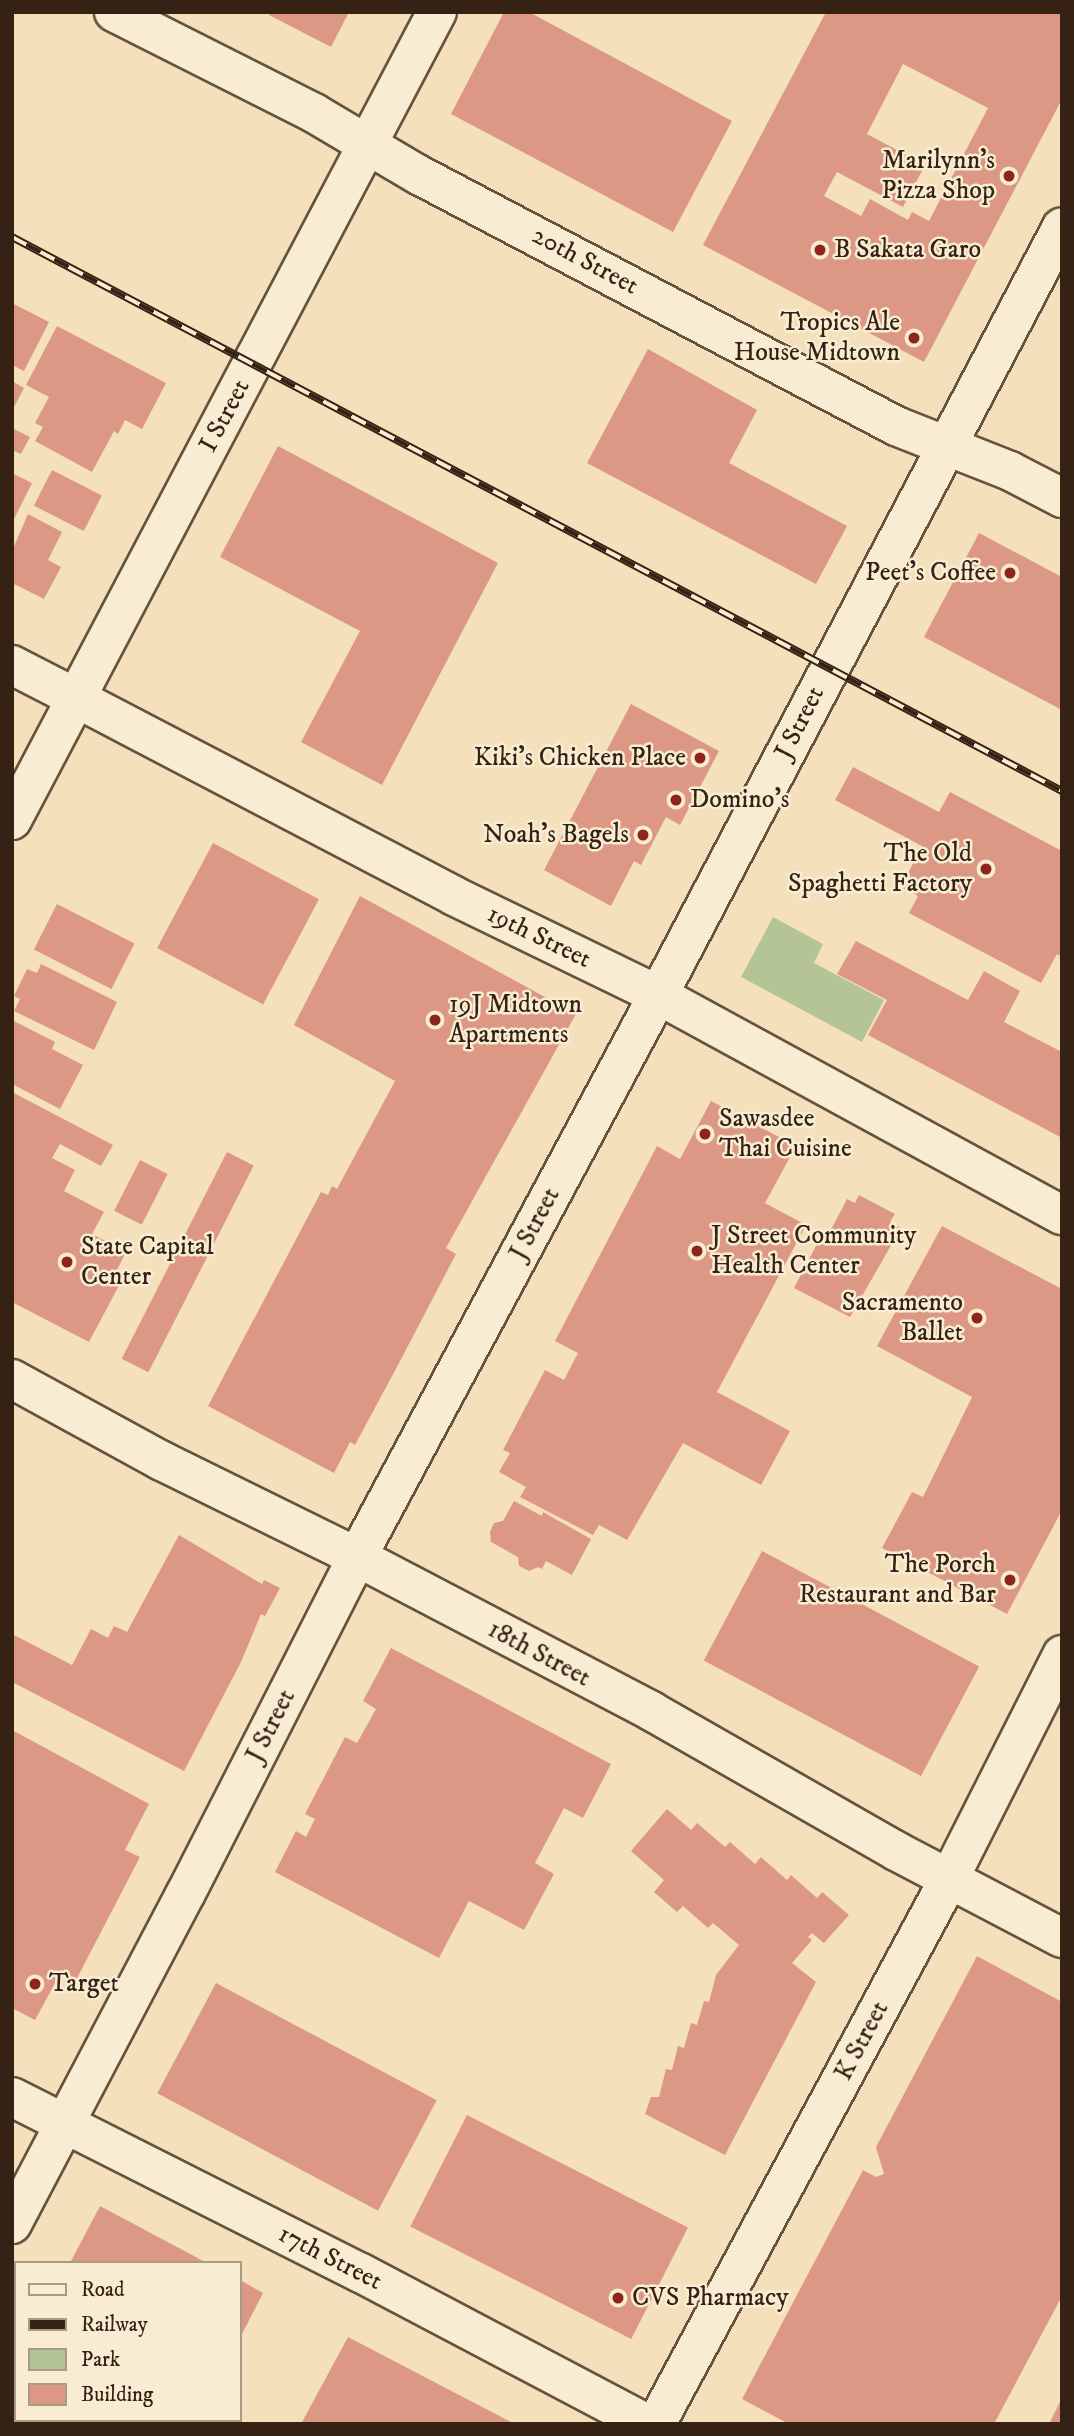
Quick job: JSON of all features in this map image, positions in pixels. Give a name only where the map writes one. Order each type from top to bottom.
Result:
[{"type":"main road","name":"20th Street","points":[[114,12],[314,113],[368,145],[884,420],[945,447],[1010,471],[1062,498]]},
{"type":"main road","name":"I Street","points":[[12,820],[436,12]]},
{"type":"main road","name":"J Street","points":[[12,2224],[357,1557],[658,995],[1062,227]]},
{"type":"main road","name":"19th Street","points":[[12,664],[454,896],[658,995],[1062,1215]]},
{"type":"main road","name":"18th Street","points":[[12,1379],[162,1461],[357,1557],[651,1711],[949,1879],[1062,1938]]},
{"type":"main road","name":"K Street","points":[[656,2424],[949,1879],[1062,1655]]},
{"type":"main road","name":"17th Street","points":[[12,2097],[361,2273],[647,2424]]},
{"type":"green space","points":[[773,917],[823,944],[814,963],[884,1000],[862,1042],[741,977]]},
{"type":"building","points":[[270,12],[349,12],[331,47],[269,15]]},
{"type":"building","points":[[504,12],[529,12],[732,121],[673,232],[451,114]]},
{"type":"building","points":[[826,12],[1062,12],[1062,99],[924,362],[703,245]],"holes":[[[903,64],[988,108],[929,221],[912,212],[908,220],[870,199],[861,216],[824,196],[837,172],[903,207],[925,165],[867,134]]]},
{"type":"building","points":[[12,303],[49,322],[24,371],[12,365]]},
{"type":"building","points":[[57,326],[166,383],[142,429],[125,420],[118,434],[114,431],[92,472],[35,441],[43,427],[35,423],[49,397],[26,385]]},
{"type":"building","points":[[648,349],[757,410],[729,463],[847,526],[816,584],[587,463]]},
{"type":"building","points":[[12,381],[24,388],[12,411]]},
{"type":"building","points":[[12,428],[30,437],[21,454],[12,450]]},
{"type":"building","points":[[278,446],[498,563],[382,785],[301,742],[360,631],[220,557]]},
{"type":"building","points":[[52,470],[102,495],[84,531],[34,506]]},
{"type":"building","points":[[12,473],[32,483],[12,523]]},
{"type":"building","points":[[28,514],[62,532],[48,560],[61,567],[44,599],[12,583],[12,551]]},
{"type":"building","points":[[979,533],[1062,577],[1062,710],[924,637]]},
{"type":"building","points":[[631,704],[719,751],[680,825],[666,817],[641,865],[634,861],[611,906],[544,870]]},
{"type":"building","name":"The Old Spaghetti Factory","points":[[853,767],[939,812],[950,792],[1062,851],[1062,957],[1057,954],[1041,983],[909,913],[918,896],[901,887],[922,846],[835,800]]},
{"type":"building","points":[[213,843],[319,899],[263,1004],[157,948]]},
{"type":"building","points":[[360,896],[576,1014],[446,1248],[456,1254],[398,1365],[355,1445],[350,1442],[334,1473],[208,1406],[321,1192],[328,1195],[332,1186],[337,1189],[395,1081],[294,1025]]},
{"type":"building","points":[[57,904],[135,943],[111,989],[34,949]]},
{"type":"building","points":[[856,941],[968,1000],[984,971],[1020,991],[1004,1022],[1062,1052],[1062,1138],[868,1035],[887,1000],[837,974]]},
{"type":"building","points":[[41,964],[117,1002],[94,1050],[14,1011],[20,999],[14,996],[27,969],[37,973]]},
{"type":"building","points":[[12,1020],[55,1042],[52,1049],[83,1065],[60,1109],[12,1084]]},
{"type":"building","name":"State Capital Center","points":[[12,1092],[113,1145],[101,1166],[60,1144],[52,1158],[75,1170],[64,1191],[104,1212],[92,1234],[126,1252],[116,1272],[124,1276],[89,1342],[12,1302]]},
{"type":"building","points":[[711,1101],[796,1146],[765,1203],[806,1225],[717,1392],[790,1431],[761,1485],[683,1443],[627,1540],[599,1525],[593,1535],[520,1497],[526,1487],[499,1472],[510,1453],[503,1450],[545,1370],[564,1380],[578,1353],[555,1341],[657,1146],[680,1159]]},
{"type":"building","points":[[227,1152],[254,1166],[148,1372],[122,1359]]},
{"type":"building","points":[[140,1160],[168,1174],[142,1225],[114,1211]]},
{"type":"building","points":[[859,1195],[895,1214],[890,1222],[901,1228],[850,1317],[794,1288],[819,1240],[824,1243],[847,1199],[855,1203]]},
{"type":"building","points":[[942,1226],[1062,1289],[1062,1510],[1007,1614],[882,1548],[912,1492],[923,1497],[972,1397],[877,1346]]},
{"type":"building","points":[[514,1501],[542,1516],[543,1512],[591,1539],[572,1575],[546,1561],[542,1569],[538,1567],[529,1571],[519,1566],[518,1557],[491,1542],[490,1532],[494,1523],[503,1521]]},
{"type":"building","points":[[179,1535],[262,1584],[264,1580],[280,1588],[265,1616],[261,1614],[241,1662],[184,1771],[12,1682],[12,1634],[72,1665],[91,1629],[108,1638],[114,1626],[127,1632]]},
{"type":"building","points":[[762,1551],[979,1666],[921,1776],[704,1660]]},
{"type":"building","points":[[391,1648],[611,1764],[583,1818],[564,1808],[535,1863],[554,1874],[524,1930],[469,1901],[439,1958],[275,1872],[296,1831],[306,1837],[315,1819],[305,1814],[345,1737],[357,1743],[376,1709],[363,1701]]},
{"type":"building","points":[[12,1730],[149,1804],[125,1850],[140,1857],[75,1982],[60,1974],[35,2020],[12,2008]]},
{"type":"building","points":[[667,1809],[691,1830],[697,1823],[725,1847],[730,1842],[755,1864],[761,1857],[787,1880],[791,1875],[817,1898],[822,1892],[849,1915],[824,1943],[812,1933],[808,1937],[812,1940],[792,1963],[816,1982],[725,2155],[645,2114],[651,2097],[659,2097],[666,2069],[672,2070],[678,2046],[684,2048],[691,2023],[697,2025],[704,2001],[709,2002],[716,1975],[739,1945],[713,1923],[708,1928],[683,1906],[677,1912],[654,1892],[664,1880],[631,1851]]},
{"type":"building","points":[[977,1956],[1062,2002],[1062,2296],[994,2424],[789,2424],[742,2399],[863,2170],[876,2177],[884,2174],[876,2147]]},
{"type":"building","points":[[216,1983],[437,2100],[378,2211],[157,2093]]},
{"type":"building","points":[[467,2115],[688,2228],[631,2339],[410,2226]]},
{"type":"building","points":[[100,2206],[203,2261],[71,2261]]},
{"type":"building","points":[[242,2281],[263,2293],[242,2334]]},
{"type":"building","points":[[348,2337],[515,2424],[301,2424]]},
{"type":"building","points":[[12,2373],[14,2422],[108,2424],[12,2424]]},
{"type":"building","points":[[1062,2398],[1062,2424],[1049,2424]]},
{"type":"railway","points":[[12,237],[1062,791]]},
{"type":"place","name":"Marilynn’s Pizza Shop","points":[[1009,176]]},
{"type":"place","name":"B Sakata Garo","points":[[820,250]]},
{"type":"place","name":"Tropics Ale House Midtown","points":[[914,338]]},
{"type":"place","name":"Peet's Coffee","points":[[1010,573]]},
{"type":"place","name":"Kiki's Chicken Place","points":[[700,758]]},
{"type":"place","name":"Domino's","points":[[676,800]]},
{"type":"place","name":"Noah's Bagels","points":[[643,835]]},
{"type":"place","name":"The Old Spaghetti Factory","points":[[986,869]]},
{"type":"place","name":"19J Midtown Apartments","points":[[435,1020]]},
{"type":"place","name":"Sawasdee Thai Cuisine","points":[[705,1134]]},
{"type":"place","name":"J Street Community Health Center","points":[[697,1251]]},
{"type":"place","name":"State Capital Center","points":[[67,1262]]},
{"type":"place","name":"Sacramento Ballet","points":[[977,1318]]},
{"type":"place","name":"The Porch Restaurant and Bar","points":[[1010,1580]]},
{"type":"place","name":"Target","points":[[35,1984]]},
{"type":"place","name":"CVS Pharmacy","points":[[618,2298]]}]
